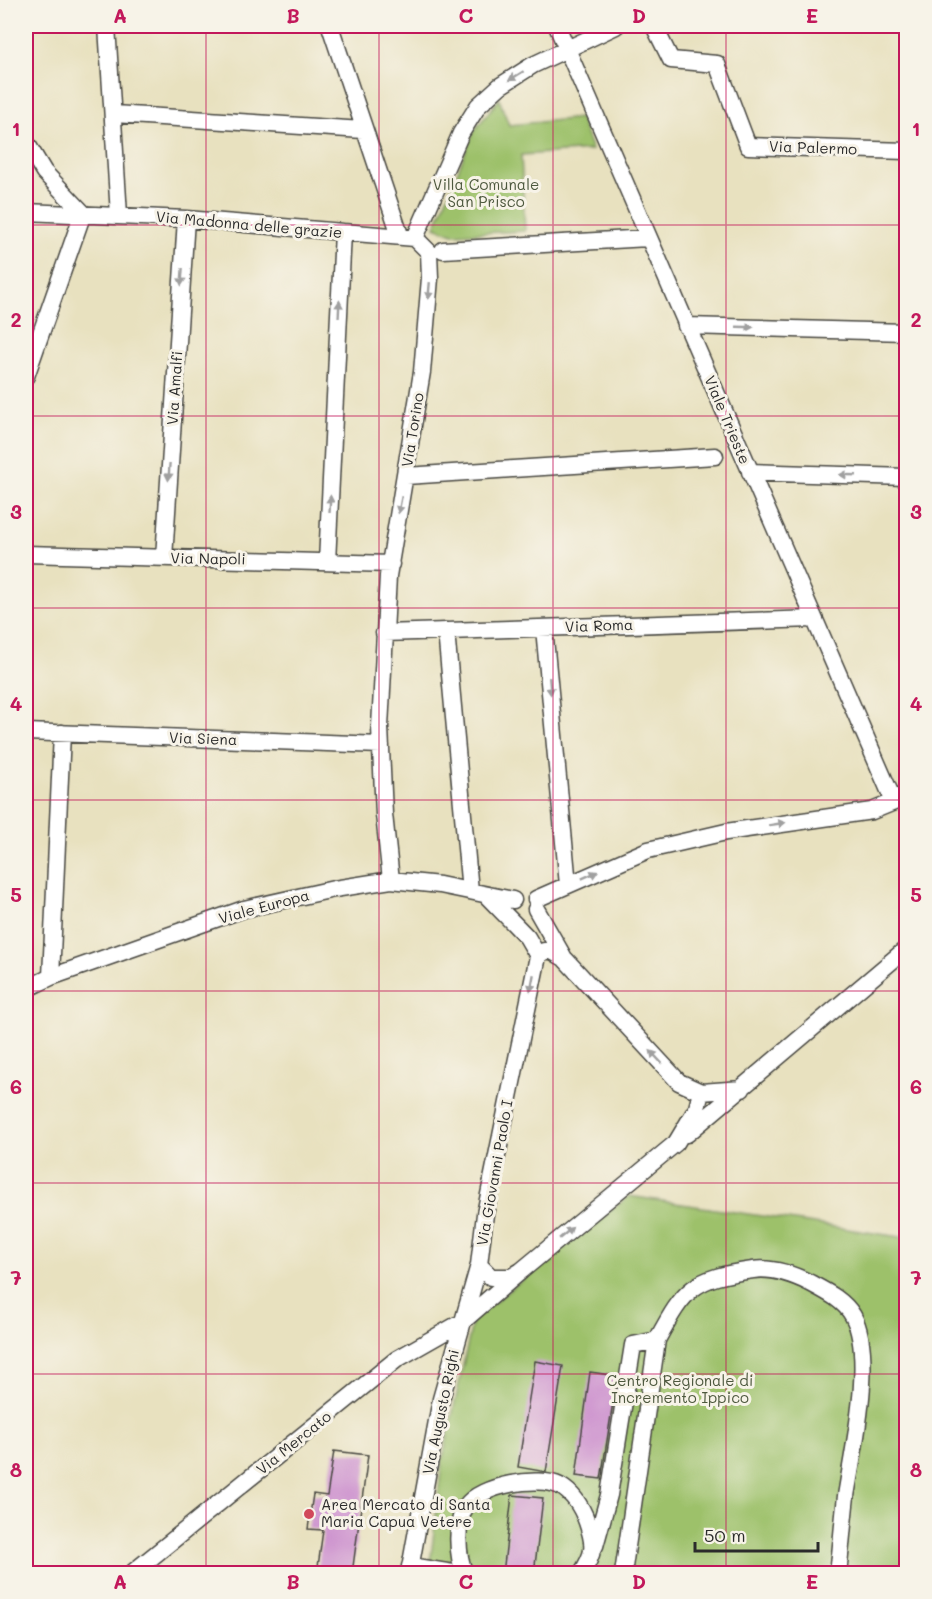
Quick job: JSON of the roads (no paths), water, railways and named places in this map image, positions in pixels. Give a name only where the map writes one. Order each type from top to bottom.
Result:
[{"type":"street","points":[[107,26],[119,215]]},
{"type":"street","name":"Via Torino","points":[[330,26],[363,129],[408,237],[429,252],[430,278],[422,372],[391,564],[384,633],[381,745],[384,814],[391,880]]},
{"type":"street","name":"Viale Trieste","points":[[557,26],[813,619],[900,803]]},
{"type":"street","points":[[408,237],[461,133],[478,106],[500,86],[532,66],[616,26]]},
{"type":"street","name":"Via Palermo","points":[[654,26],[671,60],[717,64],[748,146],[906,151]]},
{"type":"street","points":[[114,114],[363,129]]},
{"type":"street","points":[[26,142],[44,172],[83,213],[26,376]]},
{"type":"street","name":"Via Madonna delle grazie","points":[[26,212],[186,219],[408,237]]},
{"type":"street","name":"Via Amalfi","points":[[164,558],[186,219]]},
{"type":"street","points":[[327,562],[343,232]]},
{"type":"street","points":[[443,250],[648,238]]},
{"type":"street","points":[[686,326],[906,333]]},
{"type":"street","points":[[406,476],[715,456]]},
{"type":"street","points":[[750,472],[906,477]]},
{"type":"street","name":"Via Napoli","points":[[26,554],[391,564]]},
{"type":"street","name":"Via Roma","points":[[384,633],[813,619]]},
{"type":"street","points":[[544,628],[567,885]]},
{"type":"street","points":[[446,631],[470,891]]},
{"type":"street","name":"Via Siena","points":[[26,732],[381,745]]},
{"type":"street","points":[[51,977],[62,733]]},
{"type":"street","points":[[742,1089],[701,1092],[679,1082],[564,958],[536,904],[567,885],[648,850],[726,832],[861,813],[900,803]]},
{"type":"street","name":"Viale Europa","points":[[26,989],[51,977],[244,909],[334,889],[391,880],[470,891],[513,900],[515,912],[522,916],[530,915],[536,904]]},
{"type":"street","points":[[487,896],[527,937],[538,957],[544,951],[552,951],[564,958]]},
{"type":"street","points":[[676,1143],[906,949]]},
{"type":"street","name":"Via Giovanni Paolo I","points":[[538,957],[486,1214],[479,1265],[492,1277],[511,1277],[521,1271],[676,1143],[697,1108],[701,1092]]},
{"type":"street","name":"Via Augusto Righi","points":[[410,1570],[441,1399],[479,1265]]},
{"type":"street","points":[[623,1574],[657,1340],[673,1310],[696,1284],[727,1273],[765,1268],[796,1276],[832,1294],[852,1315],[862,1345],[862,1374],[838,1574]]},
{"type":"street","points":[[462,1322],[521,1271]]},
{"type":"street","name":"Via Mercato","points":[[131,1574],[397,1359],[462,1322]]},
{"type":"street","points":[[582,1574],[593,1555],[609,1495],[633,1345],[657,1340]]},
{"type":"street","points":[[465,1574],[459,1551],[460,1528],[466,1506],[479,1495],[506,1484],[541,1482],[558,1485],[572,1494],[584,1514],[592,1536],[593,1555]]},
{"type":"street","points":[[410,1570],[459,1574]]},
{"type":"place","name":"Area Mercato di Santa Maria Capua Vetere","points":[[309,1514]]},
{"type":"park label","name":"Villa Comunale San Prisco","points":[[486,194]]},
{"type":"park label","name":"Centro Regionale di Incremento Ippico","points":[[680,1390]]}]
